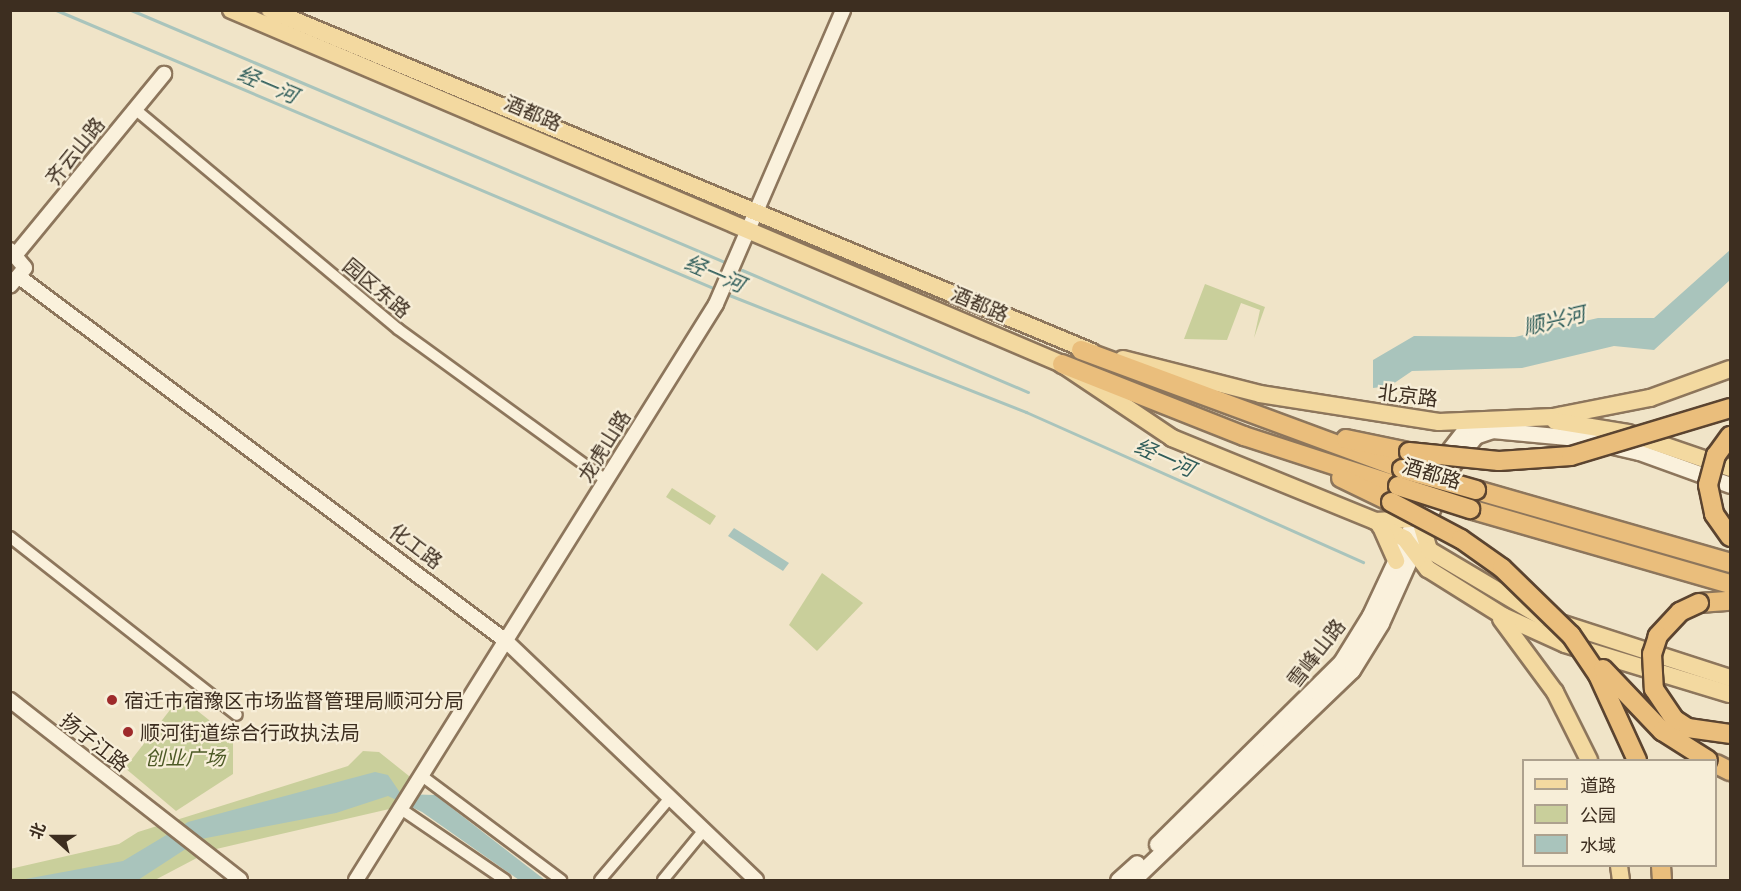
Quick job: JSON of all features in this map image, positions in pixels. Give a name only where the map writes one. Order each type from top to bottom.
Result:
[{"type":"highway","name":"酒都路","points":[[1081,350],[1266,420],[1397,486],[1476,490],[1731,563]]},
{"type":"highway","name":"酒都路","points":[[1062,364],[1244,436],[1470,509],[1731,584]]},
{"type":"highway","points":[[1686,422],[1731,398]]},
{"type":"highway","points":[[1266,420],[1409,452],[1467,460],[1534,460],[1598,451],[1731,408]]},
{"type":"highway","points":[[1731,436],[1716,455],[1708,485],[1714,514],[1731,537]]},
{"type":"highway","points":[[1397,486],[1494,562],[1571,635],[1662,731],[1706,759]]},
{"type":"highway","points":[[1731,601],[1699,603],[1680,612],[1658,636],[1652,654],[1654,689],[1674,719],[1688,728],[1731,734]]},
{"type":"highway","points":[[1571,635],[1598,675],[1637,759]]},
{"type":"highway","points":[[1717,764],[1731,771]]},
{"type":"main road","name":"酒都路","points":[[231,10],[754,222],[1081,350]]},
{"type":"main road","name":"酒都路","points":[[270,10],[754,222],[1062,364]]},
{"type":"main road","name":"北京路","points":[[1081,350],[1260,394],[1439,422],[1493,417],[1553,417],[1650,398],[1731,369]]},
{"type":"main road","points":[[1062,364],[1172,438],[1361,516],[1387,524],[1418,523]]},
{"type":"main road","name":"雪峰山路","points":[[1133,880],[1352,670],[1405,555],[1445,455],[1465,429],[1493,417]]},
{"type":"main road","points":[[1525,417],[1628,433],[1731,468]]},
{"type":"main road","points":[[1439,422],[1465,429],[1466,446]]},
{"type":"main road","points":[[1418,523],[1466,446],[1492,430],[1578,438],[1639,452],[1731,485]]},
{"type":"main road","points":[[1361,516],[1386,532],[1405,555]]},
{"type":"main road","points":[[1361,516],[1405,555],[1479,602],[1565,644],[1731,694]]},
{"type":"main road","points":[[1418,523],[1429,550],[1542,617],[1731,678]]},
{"type":"main road","name":"雪峰山路","points":[[1118,880],[1318,690],[1355,641],[1405,555]]},
{"type":"main road","points":[[1479,602],[1524,644],[1574,723],[1589,759]]},
{"type":"street","name":"龙虎山路","points":[[356,880],[716,304],[732,273],[843,10]]},
{"type":"street","name":"齐云山路","points":[[14,252],[164,74]]},
{"type":"street","name":"园区东路","points":[[135,110],[398,329],[606,480]]},
{"type":"street","name":"化工路","points":[[14,252],[25,268],[16,283],[506,641],[756,880]]},
{"type":"street","points":[[10,537],[237,715]]},
{"type":"street","name":"扬子江路","points":[[10,700],[240,880]]},
{"type":"street","points":[[422,776],[561,880]]},
{"type":"street","points":[[600,880],[671,797]]},
{"type":"street","points":[[401,809],[505,880]]},
{"type":"street","points":[[663,880],[704,830]]},
{"type":"green space","points":[[1205,284],[1265,307],[1254,338],[1260,310],[1241,303],[1227,340],[1184,339]]},
{"type":"green space","points":[[672,488],[716,516],[710,525],[666,497]]},
{"type":"green space","points":[[822,573],[863,603],[817,651],[789,625]]},
{"type":"green space","name":"创业广场","points":[[180,697],[233,739],[233,774],[176,811],[125,768]]},
{"type":"green space","points":[[363,751],[379,752],[414,780],[398,807],[212,850],[155,880],[11,880],[10,869],[119,844],[138,832],[348,766]]},
{"type":"water","points":[[1730,250],[1730,280],[1654,350],[1614,346],[1522,368],[1412,371],[1390,386],[1373,388],[1373,360],[1414,336],[1515,337],[1598,318],[1654,318]]},
{"type":"water","points":[[734,528],[789,563],[783,571],[728,536]]},
{"type":"water","points":[[375,772],[388,775],[401,794],[435,795],[545,880],[519,880],[422,812],[388,796],[336,813],[201,839],[138,880],[20,880],[123,861],[188,822]]},
{"type":"waterway","name":"经一河","points":[[56,10],[718,290]]},
{"type":"waterway","name":"经一河","points":[[131,10],[727,263]]},
{"type":"waterway","name":"经一河","points":[[742,270],[1028,392]]},
{"type":"waterway","name":"经一河","points":[[724,293],[1026,412],[1363,562]]},
{"type":"place","name":"宿迁市宿豫区市场监督管理局顺河分局","points":[[112,700]]},
{"type":"place","name":"顺河街道综合行政执法局","points":[[128,732]]},
{"type":"water label","name":"顺兴河","points":[[1554,320]]}]
